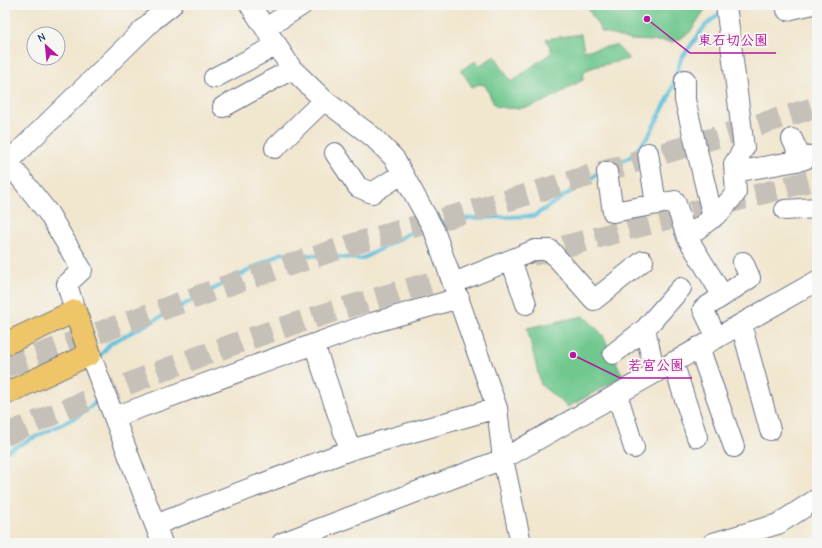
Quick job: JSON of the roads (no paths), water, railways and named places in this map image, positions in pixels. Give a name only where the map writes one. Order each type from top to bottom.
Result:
[{"type":"main road","points":[[5,344],[75,311],[90,354],[5,394]]},
{"type":"street","points":[[75,311],[67,284],[82,270],[49,214],[7,164],[153,20],[172,5]]},
{"type":"street","points":[[250,5],[292,69],[324,100],[373,137],[394,158],[434,230],[457,291],[497,408],[503,459],[521,543]]},
{"type":"street","points":[[266,28],[302,5]]},
{"type":"street","points":[[687,236],[720,212],[736,193],[734,164],[744,148],[726,5]]},
{"type":"street","points":[[787,10],[809,5]]},
{"type":"street","points":[[214,78],[277,45]]},
{"type":"street","points":[[223,107],[292,69]]},
{"type":"street","points":[[685,80],[685,100],[713,218]]},
{"type":"street","points":[[275,148],[324,100]]},
{"type":"street","points":[[792,139],[810,157]]},
{"type":"street","points":[[335,153],[358,187],[372,193],[402,174]]},
{"type":"street","points":[[648,153],[656,204]]},
{"type":"street","points":[[735,172],[810,157]]},
{"type":"street","points":[[607,172],[613,212],[675,201],[687,236],[723,296]]},
{"type":"street","points":[[785,210],[817,208]]},
{"type":"street","points":[[114,417],[457,291],[512,260],[535,250],[550,250],[594,300],[643,262]]},
{"type":"street","points":[[512,260],[526,304]]},
{"type":"street","points":[[717,338],[703,309],[750,278],[743,262]]},
{"type":"street","points":[[282,543],[503,459],[817,281]]},
{"type":"street","points":[[614,354],[645,329],[681,288]]},
{"type":"street","points":[[741,324],[770,430]]},
{"type":"street","points":[[645,329],[655,373]]},
{"type":"street","points":[[314,344],[350,450]]},
{"type":"street","points":[[700,347],[734,447]]},
{"type":"street","points":[[90,354],[158,534],[350,450],[497,408]]},
{"type":"street","points":[[673,362],[697,437]]},
{"type":"street","points":[[617,394],[634,448]]},
{"type":"street","points":[[713,543],[778,524],[817,499]]},
{"type":"waterway","points":[[610,167],[632,156],[649,135],[670,95],[681,59],[705,26],[720,13]]},
{"type":"waterway","points":[[437,224],[470,218],[534,216],[600,172]]},
{"type":"waterway","points":[[99,357],[111,343],[282,253],[362,259],[417,229],[425,227]]},
{"type":"waterway","points":[[5,452],[78,416],[99,400],[99,397]]},
{"type":"tunnel","points":[[5,367],[237,282],[363,241],[489,206],[817,107]]},
{"type":"tunnel","points":[[532,255],[817,179]]},
{"type":"tunnel","points":[[5,435],[148,376],[227,347],[348,307],[470,272]]},
{"type":"place","name":"東石切公園","points":[[647,19]]},
{"type":"place","name":"若宮公園","points":[[573,355]]}]
